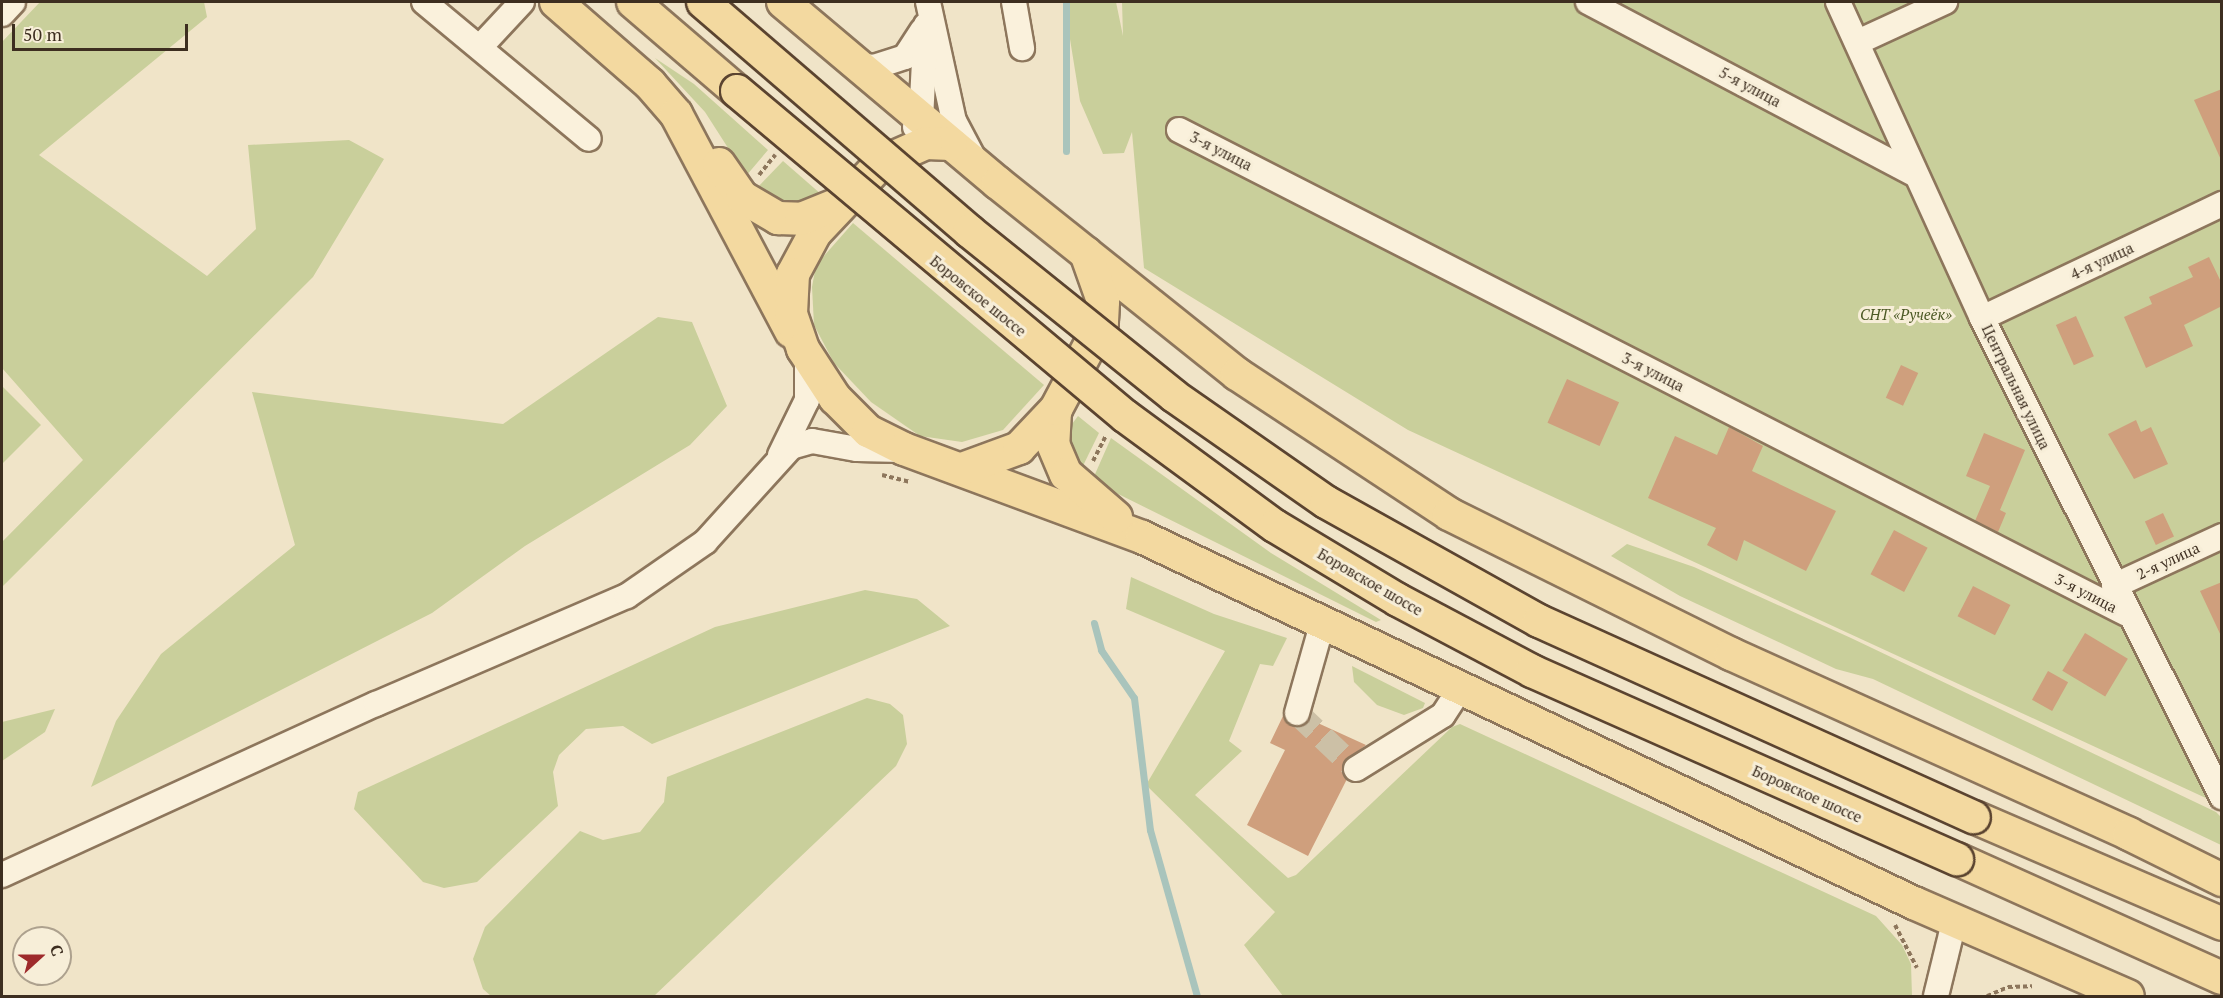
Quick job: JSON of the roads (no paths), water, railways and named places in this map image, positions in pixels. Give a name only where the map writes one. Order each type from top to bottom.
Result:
[{"type":"main road","points":[[556,2],[696,129],[742,197],[771,216],[801,219],[849,196]]},
{"type":"main road","name":"Боровское шоссе","points":[[633,2],[1089,387],[1275,526],[1398,600],[1532,671],[2222,978]]},
{"type":"main road","points":[[703,2],[969,231],[1155,381],[1326,502],[1539,621],[1974,817],[2222,924]]},
{"type":"main road","points":[[783,2],[998,183],[1237,374],[1356,456],[1487,535],[2222,880]]},
{"type":"main road","points":[[669,104],[774,303],[805,352],[852,417],[904,449],[1137,535],[1323,621],[1459,690],[1954,922],[2128,996]]},
{"type":"main road","points":[[805,352],[791,314],[793,273],[804,248],[881,163],[926,143],[951,144]]},
{"type":"main road","points":[[962,470],[1010,454],[1031,439],[1055,411],[1102,322],[1101,295],[1086,252]]},
{"type":"main road","points":[[1055,411],[1053,444],[1066,474],[1137,535]]},
{"type":"street","points":[[2,14],[13,2]]},
{"type":"street","points":[[424,2],[481,46],[589,139]]},
{"type":"street","points":[[481,46],[522,2]]},
{"type":"street","points":[[856,65],[878,66],[909,55],[920,38],[928,2]]},
{"type":"street","points":[[881,163],[921,118],[928,2]]},
{"type":"street","points":[[928,2],[959,134],[998,183]]},
{"type":"street","points":[[1014,2],[1022,48]]},
{"type":"street","name":"5-я улица","points":[[1588,2],[1913,173]]},
{"type":"street","name":"Центральная улица","points":[[1838,2],[1858,42],[1913,173],[1982,318],[2127,614],[2214,768],[2222,797]]},
{"type":"street","points":[[1858,42],[1945,2]]},
{"type":"street","name":"3-я улица","points":[[1179,130],[2127,614]]},
{"type":"street","name":"4-я улица","points":[[1982,318],[2222,204]]},
{"type":"street","points":[[2,875],[376,704],[627,596],[705,542],[780,455],[807,400],[805,352]]},
{"type":"street","points":[[780,455],[812,441],[857,449],[904,449]]},
{"type":"street","name":"2-я улица","points":[[2115,586],[2222,536]]},
{"type":"street","points":[[1297,713],[1312,644],[1323,621]]},
{"type":"street","points":[[1356,769],[1443,716],[1459,690]]},
{"type":"street","points":[[1936,996],[1954,922]]},
{"type":"waterway","points":[[1066,2],[1066,151]]},
{"type":"waterway","points":[[1094,623],[1101,650],[1134,698],[1150,830],[1197,996]]},
{"type":"tunnel","points":[[1297,713],[1356,769]]},
{"type":"park label","name":"СНТ «Ручеёк»","points":[[1906,315]]}]
